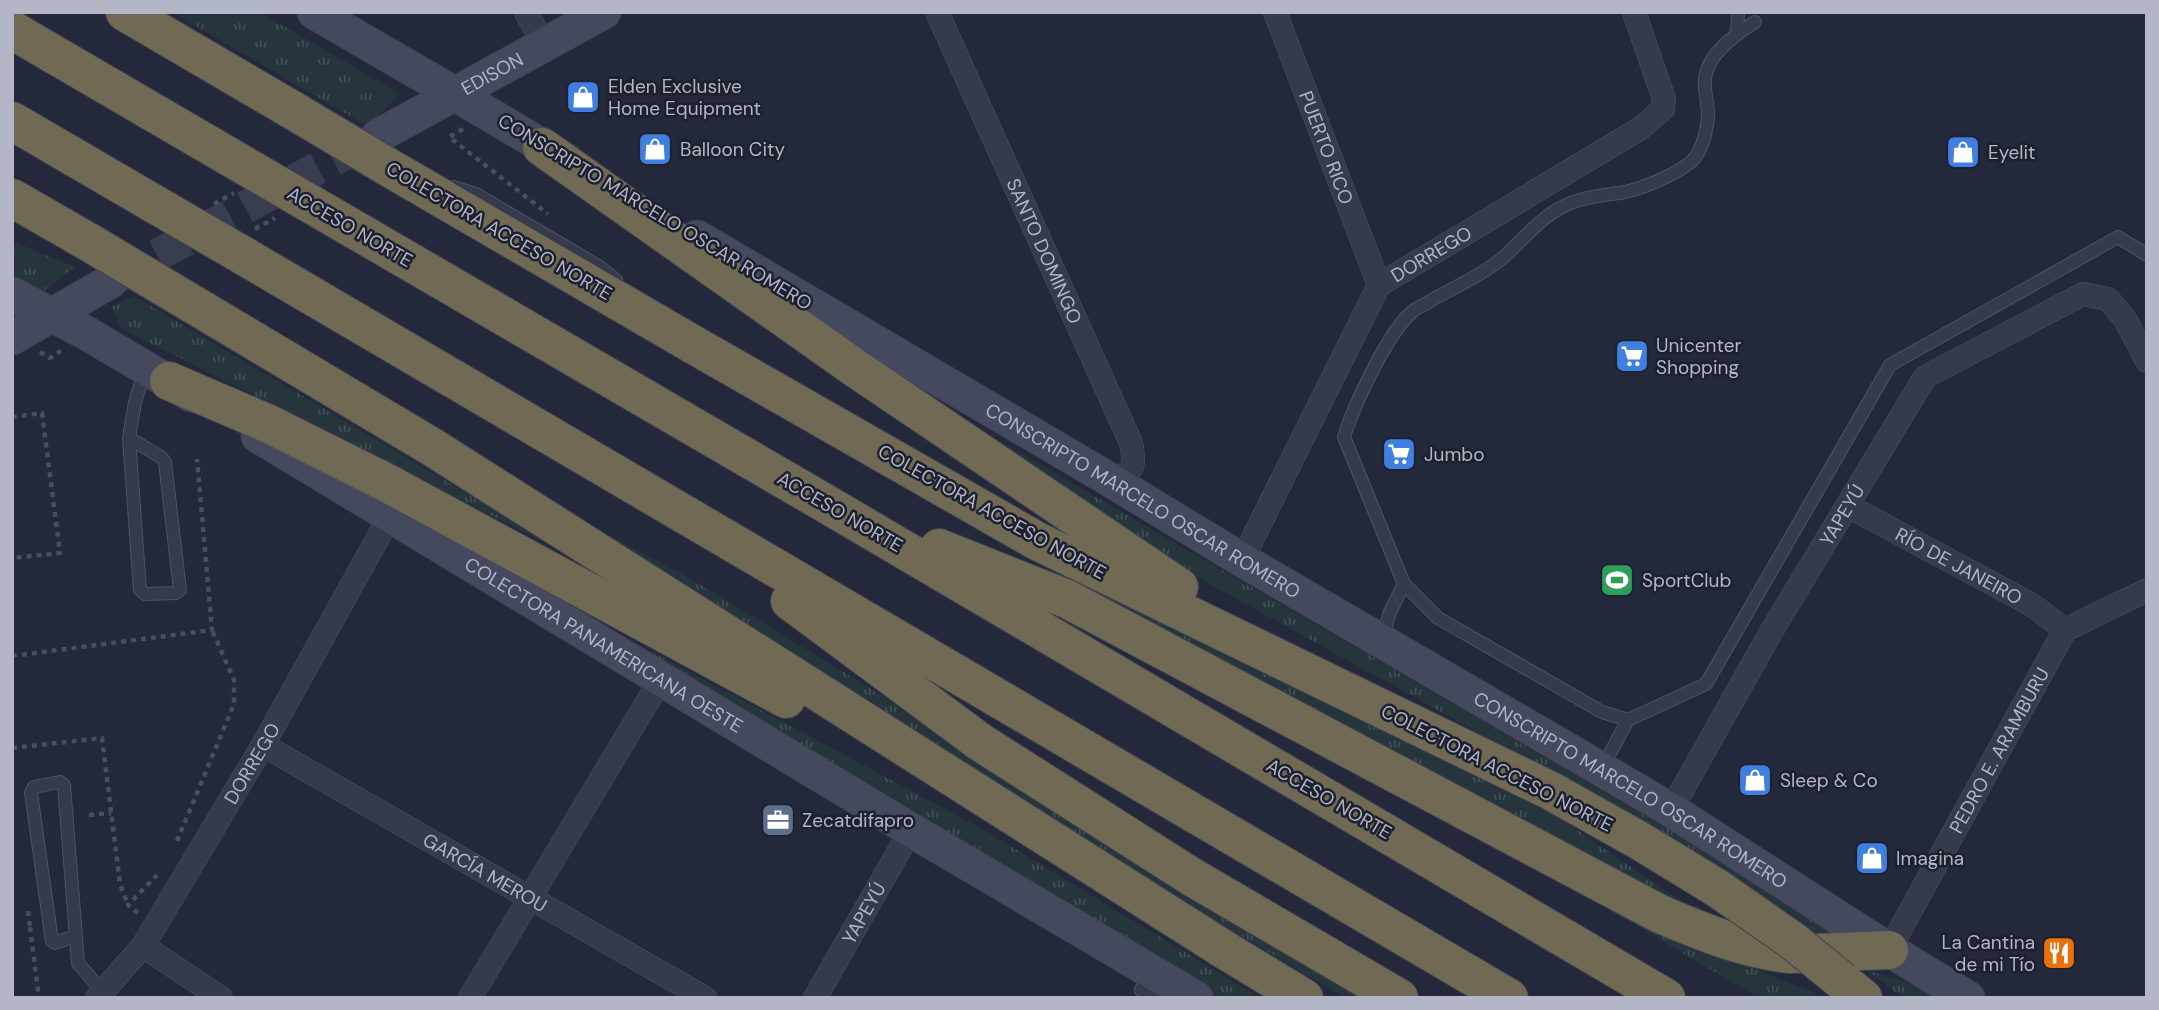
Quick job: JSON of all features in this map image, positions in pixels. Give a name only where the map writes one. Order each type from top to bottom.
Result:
[{"type":"highway","name":"COLECTORA ACCESO NORTE","points":[[125,12],[294,111],[386,157],[694,345],[1037,541],[1551,791],[1640,841],[1717,888],[1793,941],[1856,991]]},
{"type":"highway","name":"ACCESO NORTE","points":[[12,30],[823,502],[1666,998]]},
{"type":"highway","points":[[12,121],[1509,998]]},
{"type":"highway","points":[[542,146],[855,368],[1090,528],[1341,690]]},
{"type":"highway","points":[[12,198],[432,447],[1070,853],[1304,998]]},
{"type":"highway","points":[[157,375],[269,424],[389,484],[1070,853]]},
{"type":"highway","points":[[628,481],[981,742],[1192,877],[1399,998]]},
{"type":"highway","points":[[823,502],[1068,599],[1660,914],[1719,939],[1775,953],[1889,950]]},
{"type":"street","name":"CONSCRIPTO MARCELO OSCAR ROMERO","points":[[314,12],[1671,810],[1968,998]]},
{"type":"street","points":[[526,12],[544,44]]},
{"type":"street","name":"EDISON","points":[[386,157],[455,94],[604,12]]},
{"type":"street","name":"SANTO DOMINGO","points":[[937,12],[1131,443],[1132,463],[1129,471],[1123,477],[1107,478]]},
{"type":"street","name":"PUERTO RICO","points":[[1275,12],[1379,285]]},
{"type":"street","name":"DORREGO","points":[[1242,560],[1379,285],[1641,128],[1664,110],[1664,99],[1634,12]]},
{"type":"street","points":[[12,338],[111,281]]},
{"type":"street","name":"COLECTORA PANAMERICANA OESTE","points":[[12,294],[54,315],[157,375],[911,830],[1151,984],[1196,998]]},
{"type":"street","name":"YAPEYÚ","points":[[1671,810],[1771,632],[1925,377],[2083,294],[2108,299],[2125,319],[2147,361]]},
{"type":"street","name":"RÍO DE JANEIRO","points":[[1848,506],[2032,605],[2065,630]]},
{"type":"street","name":"DORREGO","points":[[100,995],[143,946],[263,745],[390,516]]},
{"type":"street","points":[[2065,630],[2147,590]]},
{"type":"street","name":"PEDRO E. ARAMBURU","points":[[1889,950],[2065,630]]},
{"type":"street","points":[[470,998],[661,679]]},
{"type":"street","name":"GARCÍA MEROU","points":[[263,745],[705,998]]},
{"type":"street","name":"YAPEYÚ","points":[[815,998],[911,830]]},
{"type":"street","points":[[143,946],[221,998]]},
{"type":"lane","points":[[1737,34],[1738,12]]},
{"type":"lane","points":[[1628,720],[1602,712],[1438,618],[1404,584],[1344,437],[1349,420],[1382,354],[1397,327],[1413,311],[1486,271],[1502,259],[1539,221],[1573,202],[1647,185],[1693,160],[1703,141],[1708,114],[1706,71],[1711,61],[1737,34],[1755,22]]},
{"type":"lane","points":[[386,157],[476,194],[600,267],[694,345]]},
{"type":"lane","points":[[39,229],[89,243]]},
{"type":"lane","points":[[1602,769],[1628,720],[1706,684],[1890,365],[2118,237],[2147,255]]},
{"type":"lane","points":[[129,438],[165,462],[180,590],[176,593],[145,594],[140,590],[129,438],[135,401],[157,375]]},
{"type":"lane","points":[[1381,641],[1404,584]]},
{"type":"lane","points":[[75,936],[55,943],[52,941],[31,793],[34,787],[60,782],[64,785],[78,963],[100,995]]},
{"type":"path","points":[[12,417],[42,413],[60,553],[12,558]]},
{"type":"path","points":[[176,844],[234,704],[234,680],[212,630]]},
{"type":"path","points":[[12,748],[102,738],[120,884],[128,905],[155,926]]},
{"type":"path","points":[[89,815],[111,813]]},
{"type":"path","points":[[128,905],[162,870]]},
{"type":"path","points":[[30,927],[39,998]]},
{"type":"green space","points":[[172,12],[260,12],[400,94],[367,126]]},
{"type":"green space","points":[[12,240],[75,267],[40,294],[12,278]]},
{"type":"green space","points":[[134,296],[578,559],[120,328],[112,306]]},
{"type":"green space","points":[[917,393],[1853,936],[1826,946],[1621,812],[1199,578]]},
{"type":"green space","points":[[556,507],[698,583],[1376,998],[1345,998],[1102,853]]},
{"type":"green space","points":[[428,531],[984,830],[1261,998],[1212,998]]},
{"type":"green space","points":[[1018,551],[1555,815],[1709,920]]},
{"type":"green space","points":[[1520,857],[1707,949],[1826,998],[1759,998]]},
{"type":"green space","points":[[1866,970],[1920,987],[1935,998],[1903,998]]},
{"type":"tunnel","points":[[113,279],[377,136]]},
{"type":"place","name":"Elden Exclusive Home Equipment","points":[[583,97]]},
{"type":"place","name":"Balloon City","points":[[655,149]]},
{"type":"place","name":"Eyelit","points":[[1963,152]]},
{"type":"place","name":"Unicenter Shopping","points":[[1632,356]]},
{"type":"place","name":"Jumbo","points":[[1399,454]]},
{"type":"place","name":"SportClub","points":[[1617,580]]},
{"type":"place","name":"Sleep & Co","points":[[1755,780]]},
{"type":"place","name":"Zecatdifapro","points":[[778,820]]},
{"type":"place","name":"Imagina","points":[[1872,858]]},
{"type":"place","name":"La Cantina de mi Tío","points":[[2059,953]]}]
